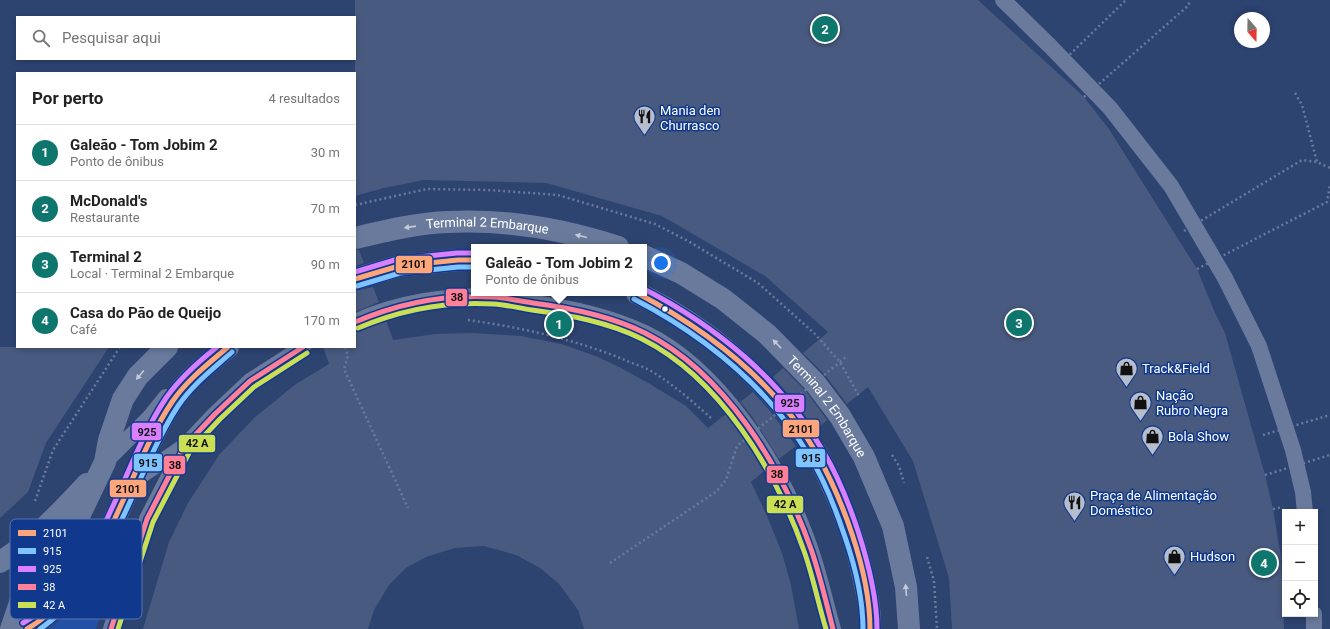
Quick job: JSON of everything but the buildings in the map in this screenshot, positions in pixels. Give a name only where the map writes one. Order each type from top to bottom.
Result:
[{"type":"street","name":"Terminal 2 Embarque","points":[[356,238],[399,228],[447,222],[504,223],[551,229],[609,244]]},
{"type":"street","name":"Terminal 2 Embarque","points":[[647,257],[680,273],[723,299],[767,334],[815,383],[840,416],[864,457],[893,526],[906,587],[909,629]]},
{"type":"street","points":[[356,278],[399,266],[471,260]]},
{"type":"street","points":[[643,296],[687,321],[718,343],[749,370],[790,416],[816,453],[837,495],[855,542],[866,587],[870,629]]},
{"type":"street","points":[[78,519],[104,465],[112,429],[123,399],[138,376],[166,348]]},
{"type":"street","points":[[114,519],[156,428],[177,395],[204,366],[227,348]]},
{"type":"street","points":[[55,519],[104,465]]},
{"type":"street","points":[[0,562],[10,556]]},
{"type":"street","points":[[11,629],[14,619]]},
{"type":"street","points":[[27,629],[42,619]]},
{"type":"lane","points":[[1003,0],[1110,108],[1171,186],[1225,278],[1259,346],[1293,450],[1303,492],[1305,509]]},
{"type":"lane","points":[[356,272],[406,261],[456,254],[471,254]]},
{"type":"lane","points":[[647,292],[690,317],[726,342],[757,369],[789,403],[811,433],[830,465],[851,511],[864,547],[880,629]]},
{"type":"lane","points":[[356,321],[366,316],[422,302],[461,297],[494,298],[559,306],[614,320],[646,334],[675,352],[704,376],[731,406],[758,441],[776,470],[807,537],[833,629]]},
{"type":"lane","points":[[104,465],[150,417],[170,390],[207,354],[216,348]]},
{"type":"lane","points":[[132,482],[184,446],[250,381],[301,348]]},
{"type":"lane","points":[[142,534],[147,519],[184,446]]},
{"type":"lane","points":[[827,629],[828,612]]},
{"type":"lane","points":[[1314,617],[1314,629]]},
{"type":"lane","points":[[111,629],[114,619]]},
{"type":"path","points":[[1059,65],[1126,0]]},
{"type":"path","points":[[1084,97],[1189,5],[1188,0]]},
{"type":"path","points":[[1295,93],[1302,105],[1317,162]]},
{"type":"path","points":[[1184,231],[1302,160],[1317,162],[1330,168]]},
{"type":"path","points":[[1197,269],[1327,202],[1330,185]]},
{"type":"path","points":[[462,320],[485,322],[525,331],[575,343],[611,354],[649,370],[686,395],[712,420]]},
{"type":"path","points":[[32,508],[53,450],[119,348]]},
{"type":"path","points":[[345,348],[348,356],[344,369],[408,508]]},
{"type":"path","points":[[610,563],[717,491],[726,480],[732,458],[738,446],[847,356]]},
{"type":"path","points":[[1263,435],[1330,415]]},
{"type":"path","points":[[732,441],[738,446]]},
{"type":"path","points":[[1265,475],[1330,455]]},
{"type":"shaded area","points":[[61,619],[99,619],[96,629],[49,629]]},
{"type":"transit line","name":"925","points":[[356,272],[398,259],[471,253]]},
{"type":"transit line","name":"2101","points":[[356,279],[399,266],[471,260]]},
{"type":"transit line","name":"915","points":[[357,286],[400,273],[471,267]]},
{"type":"transit line","name":"925","points":[[647,291],[697,320],[745,357],[788,401],[806,425],[834,470],[855,521],[871,579],[877,617],[877,629]]},
{"type":"transit line","name":"38","points":[[356,322],[372,315],[423,301],[476,296]]},
{"type":"transit line","name":"38","points":[[476,296],[494,297],[562,307],[605,317],[645,333],[674,350],[701,372],[725,397],[747,425],[767,455],[784,486],[811,549],[833,629]]},
{"type":"transit line","name":"2101","points":[[642,296],[690,324],[739,361],[782,404],[800,428],[817,454],[827,473],[848,524],[865,581],[869,605],[870,629]]},
{"type":"transit line","name":"915","points":[[634,299],[686,329],[733,366],[755,386],[775,408],[793,432],[821,476],[842,527],[858,582],[862,606],[863,629]]},
{"type":"transit line","points":[[358,328],[390,316],[424,308],[476,303],[494,304],[560,314],[616,328],[642,339],[670,356],[696,377],[720,402],[742,430],[761,459],[778,490],[804,551],[826,629]]},
{"type":"transit line","name":"925","points":[[106,519],[149,426],[166,398],[177,384],[203,358],[216,348]]},
{"type":"transit line","name":"2101","points":[[115,519],[155,431],[172,402],[191,379],[227,348]]},
{"type":"transit line","name":"38","points":[[142,534],[147,519],[184,447],[215,414],[250,381],[301,348]]},
{"type":"transit line","name":"915","points":[[122,519],[161,435],[178,406],[197,384],[232,352]]},
{"type":"transit line","points":[[142,556],[153,522],[190,451],[220,419],[254,387],[307,353]]},
{"type":"transit line","name":"925","points":[[23,623],[28,619]]},
{"type":"transit line","name":"2101","points":[[27,629],[40,619]]},
{"type":"transit line","name":"915","points":[[40,629],[52,619]]},
{"type":"transit line","name":"38","points":[[111,629],[114,619]]},
{"type":"transit line","points":[[118,629],[121,619]]},
{"type":"place","name":"McDonald's","points":[[825,29]]},
{"type":"place","name":"Mania den Churrasco","points":[[644,136]]},
{"type":"place","name":"Terminal 2","points":[[1019,323]]},
{"type":"place","name":"Galeão - Tom Jobim 2","points":[[559,324]]},
{"type":"place","name":"Track&Field","points":[[1127,388]]},
{"type":"place","name":"Nação Rubro Negra","points":[[1141,422]]},
{"type":"place","name":"Bola Show","points":[[1153,456]]},
{"type":"place","name":"Praça de Alimentação Doméstico","points":[[1074,522]]},
{"type":"place","name":"Casa do Pão de Queijo","points":[[1264,563]]},
{"type":"place","name":"Hudson","points":[[1175,576]]}]
